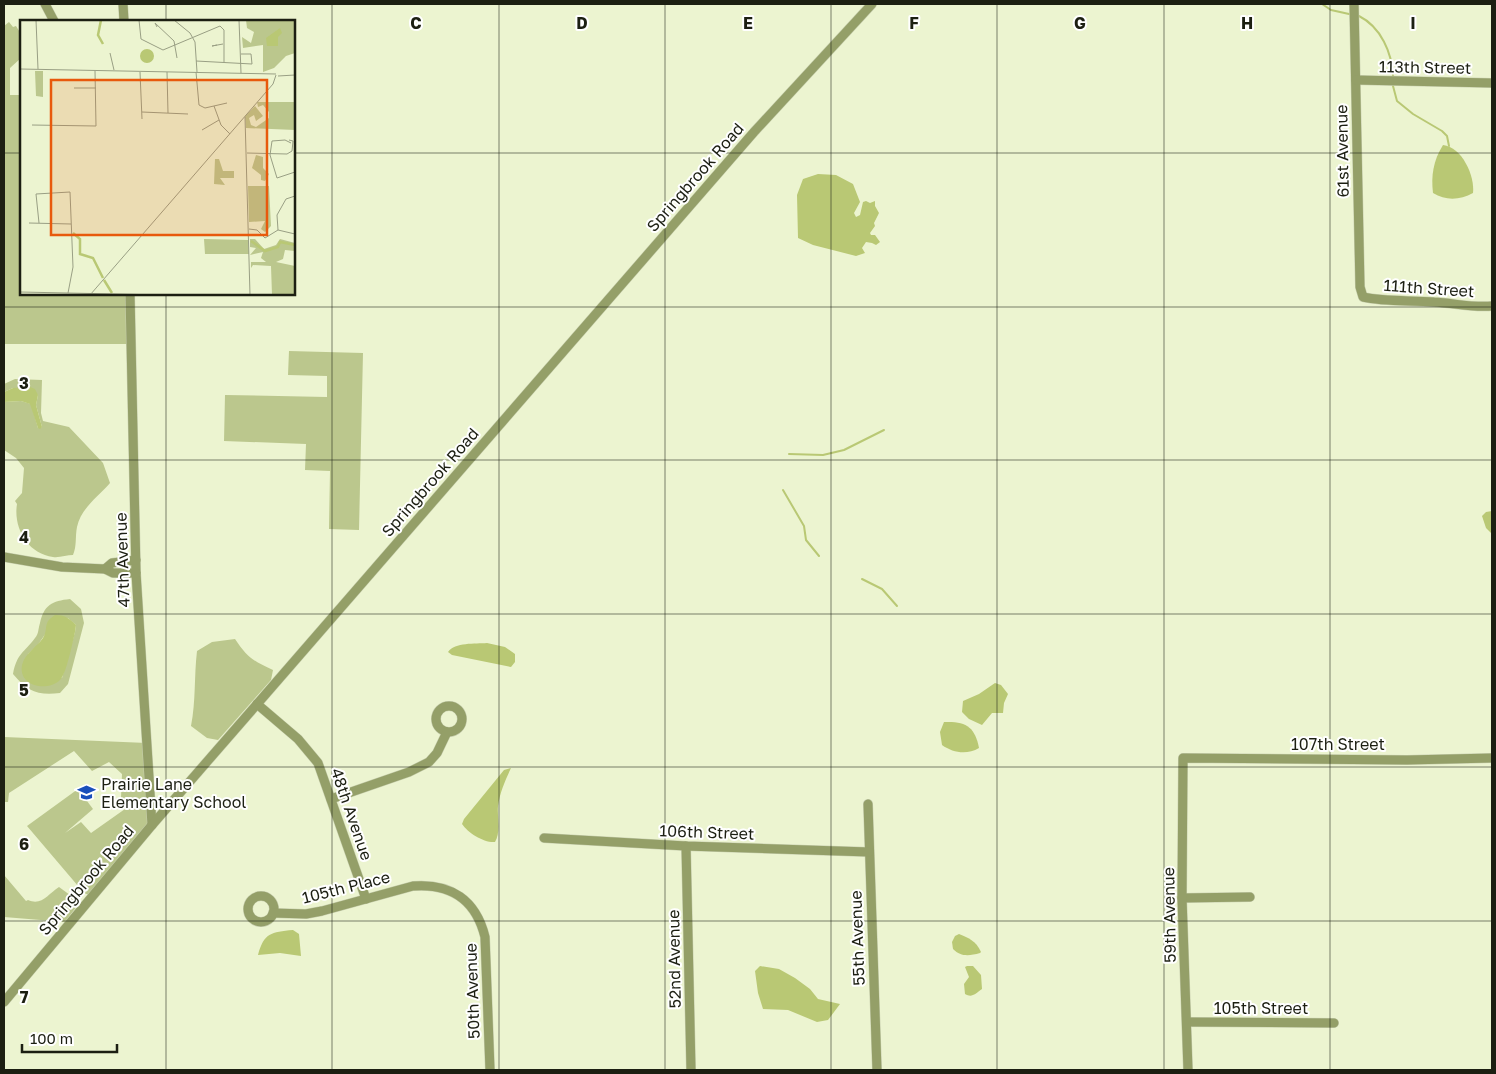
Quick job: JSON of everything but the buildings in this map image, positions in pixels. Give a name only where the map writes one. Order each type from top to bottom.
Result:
[{"type":"street","points":[[45,4],[53,20]]},
{"type":"street","points":[[123,4],[124,20]]},
{"type":"street","name":"Springbrook Road","points":[[4,1002],[152,825],[754,132],[872,4]]},
{"type":"street","name":"61st Avenue","points":[[1354,4],[1360,287],[1363,298]]},
{"type":"street","name":"113th Street","points":[[1356,80],[1492,83]]},
{"type":"street","name":"47th Avenue","points":[[130,295],[136,573],[152,825]]},
{"type":"street","name":"111th Street","points":[[1363,298],[1482,307],[1492,306]]},
{"type":"street","points":[[4,557],[62,567],[105,569],[112,573],[136,573]]},
{"type":"street","points":[[105,569],[112,564],[136,560]]},
{"type":"street","name":"48th Avenue","points":[[257,704],[298,739],[318,763],[366,899]]},
{"type":"street","points":[[331,799],[409,772],[428,762],[437,753],[447,732]]},
{"type":"street","name":"107th Street","points":[[1183,758],[1407,760],[1492,758]]},
{"type":"street","name":"59th Avenue","points":[[1183,758],[1182,898],[1188,1070]]},
{"type":"street","name":"55th Avenue","points":[[868,804],[877,1070]]},
{"type":"street","name":"106th Street","points":[[544,838],[686,846],[869,852]]},
{"type":"street","name":"52nd Avenue","points":[[686,846],[691,1070]]},
{"type":"street","name":"105th Place","points":[[273,914],[322,912],[413,886],[425,885]]},
{"type":"street","name":"50th Avenue","points":[[425,885],[439,887],[458,894],[474,910],[483,928],[486,937],[490,1070]]},
{"type":"street","points":[[1182,898],[1250,897]]},
{"type":"street","name":"Springbrook Road","points":[[4,995],[16,986]]},
{"type":"street","name":"105th Street","points":[[1187,1022],[1334,1023]]},
{"type":"shaded area","points":[[9,22],[13,27],[16,26],[20,32],[20,59],[10,68],[10,95],[20,95],[20,295],[130,295],[131,344],[4,344],[4,26]]},
{"type":"shaded area","points":[[1443,145],[1456,151],[1466,163],[1472,179],[1473,193],[1453,199],[1433,193],[1434,169]]},
{"type":"shaded area","points":[[818,174],[836,175],[853,184],[860,202],[854,213],[856,217],[860,215],[863,202],[870,203],[875,201],[875,206],[879,213],[874,223],[875,226],[870,233],[875,235],[880,242],[876,245],[866,242],[862,248],[865,253],[856,256],[813,245],[798,238],[797,195],[803,179]]},
{"type":"shaded area","points":[[289,351],[363,353],[359,530],[329,529],[330,471],[305,470],[306,444],[224,441],[225,395],[327,397],[327,376],[288,375]]},
{"type":"shaded area","points":[[15,379],[42,380],[41,413],[43,421],[69,427],[103,463],[110,483],[82,514],[77,527],[73,555],[55,557],[36,551],[24,538],[17,522],[17,504],[15,501],[22,493],[24,468],[16,458],[4,450],[4,402],[21,401],[31,404],[38,428],[42,427],[36,405],[38,395],[13,388],[4,392],[4,384]]},
{"type":"shaded area","points":[[30,387],[35,389],[38,395],[36,405],[42,427],[40,429],[30,404],[21,401],[4,402],[4,392],[13,388]]},
{"type":"shaded area","points":[[1492,511],[1492,534],[1486,528],[1482,516],[1486,512]]},
{"type":"shaded area","points":[[70,599],[81,609],[84,623],[68,684],[60,693],[39,693],[23,685],[13,674],[19,657],[38,633],[44,612],[50,605]],"holes":[[[68,618],[76,625],[62,678],[28,654],[37,646],[46,633]]]},
{"type":"shaded area","points":[[55,615],[67,617],[76,625],[65,672],[55,684],[42,686],[29,683],[22,672],[22,665],[26,657],[43,638],[48,621]]},
{"type":"shaded area","points":[[235,639],[251,658],[273,670],[271,680],[218,740],[207,738],[191,726],[197,651],[212,642]]},
{"type":"shaded area","points":[[487,643],[505,647],[515,654],[515,662],[511,667],[452,655],[448,652],[460,645]]},
{"type":"shaded area","points":[[995,683],[1001,685],[1008,694],[1004,703],[1003,713],[992,713],[982,725],[969,719],[962,712],[963,701],[979,694]]},
{"type":"shaded area","points":[[944,722],[964,724],[972,730],[979,748],[970,752],[960,752],[942,745],[940,732]]},
{"type":"shaded area","points":[[4,737],[147,743],[152,825],[89,895],[84,893],[27,826],[78,789],[93,809],[65,833],[81,822],[91,833],[125,809],[119,800],[121,798],[122,774],[109,762],[92,771],[74,751],[9,793],[8,802],[4,802]]},
{"type":"shaded area","points":[[511,768],[499,801],[497,838],[495,842],[481,839],[472,834],[462,824],[464,819],[504,770]]},
{"type":"shaded area","points":[[4,875],[26,901],[41,900],[59,887],[70,895],[77,906],[65,922],[4,917]]},
{"type":"shaded area","points":[[293,930],[299,934],[301,956],[280,953],[258,955],[263,942],[270,935]]},
{"type":"shaded area","points":[[959,934],[972,940],[981,952],[965,955],[956,952],[953,949],[952,942],[955,936]]},
{"type":"shaded area","points":[[760,966],[779,969],[810,989],[818,999],[840,1004],[828,1020],[817,1022],[788,1010],[763,1009],[758,993],[755,971]]},
{"type":"shaded area","points":[[973,966],[981,975],[982,989],[972,995],[965,994],[964,984],[969,977],[965,967]]},
{"type":"waterway","points":[[1322,4],[1331,10],[1349,14]]},
{"type":"waterway","points":[[1359,16],[1373,27],[1384,42],[1388,50],[1393,76]]},
{"type":"waterway","points":[[1393,86],[1397,101],[1413,114],[1442,131],[1447,136],[1449,146]]},
{"type":"waterway","points":[[789,454],[823,455],[844,450],[884,430]]},
{"type":"waterway","points":[[783,490],[804,526],[806,540],[819,556]]},
{"type":"waterway","points":[[862,579],[882,589],[897,606]]},
{"type":"place","name":"Prairie Lane Elementary School","points":[[87,793]]}]
